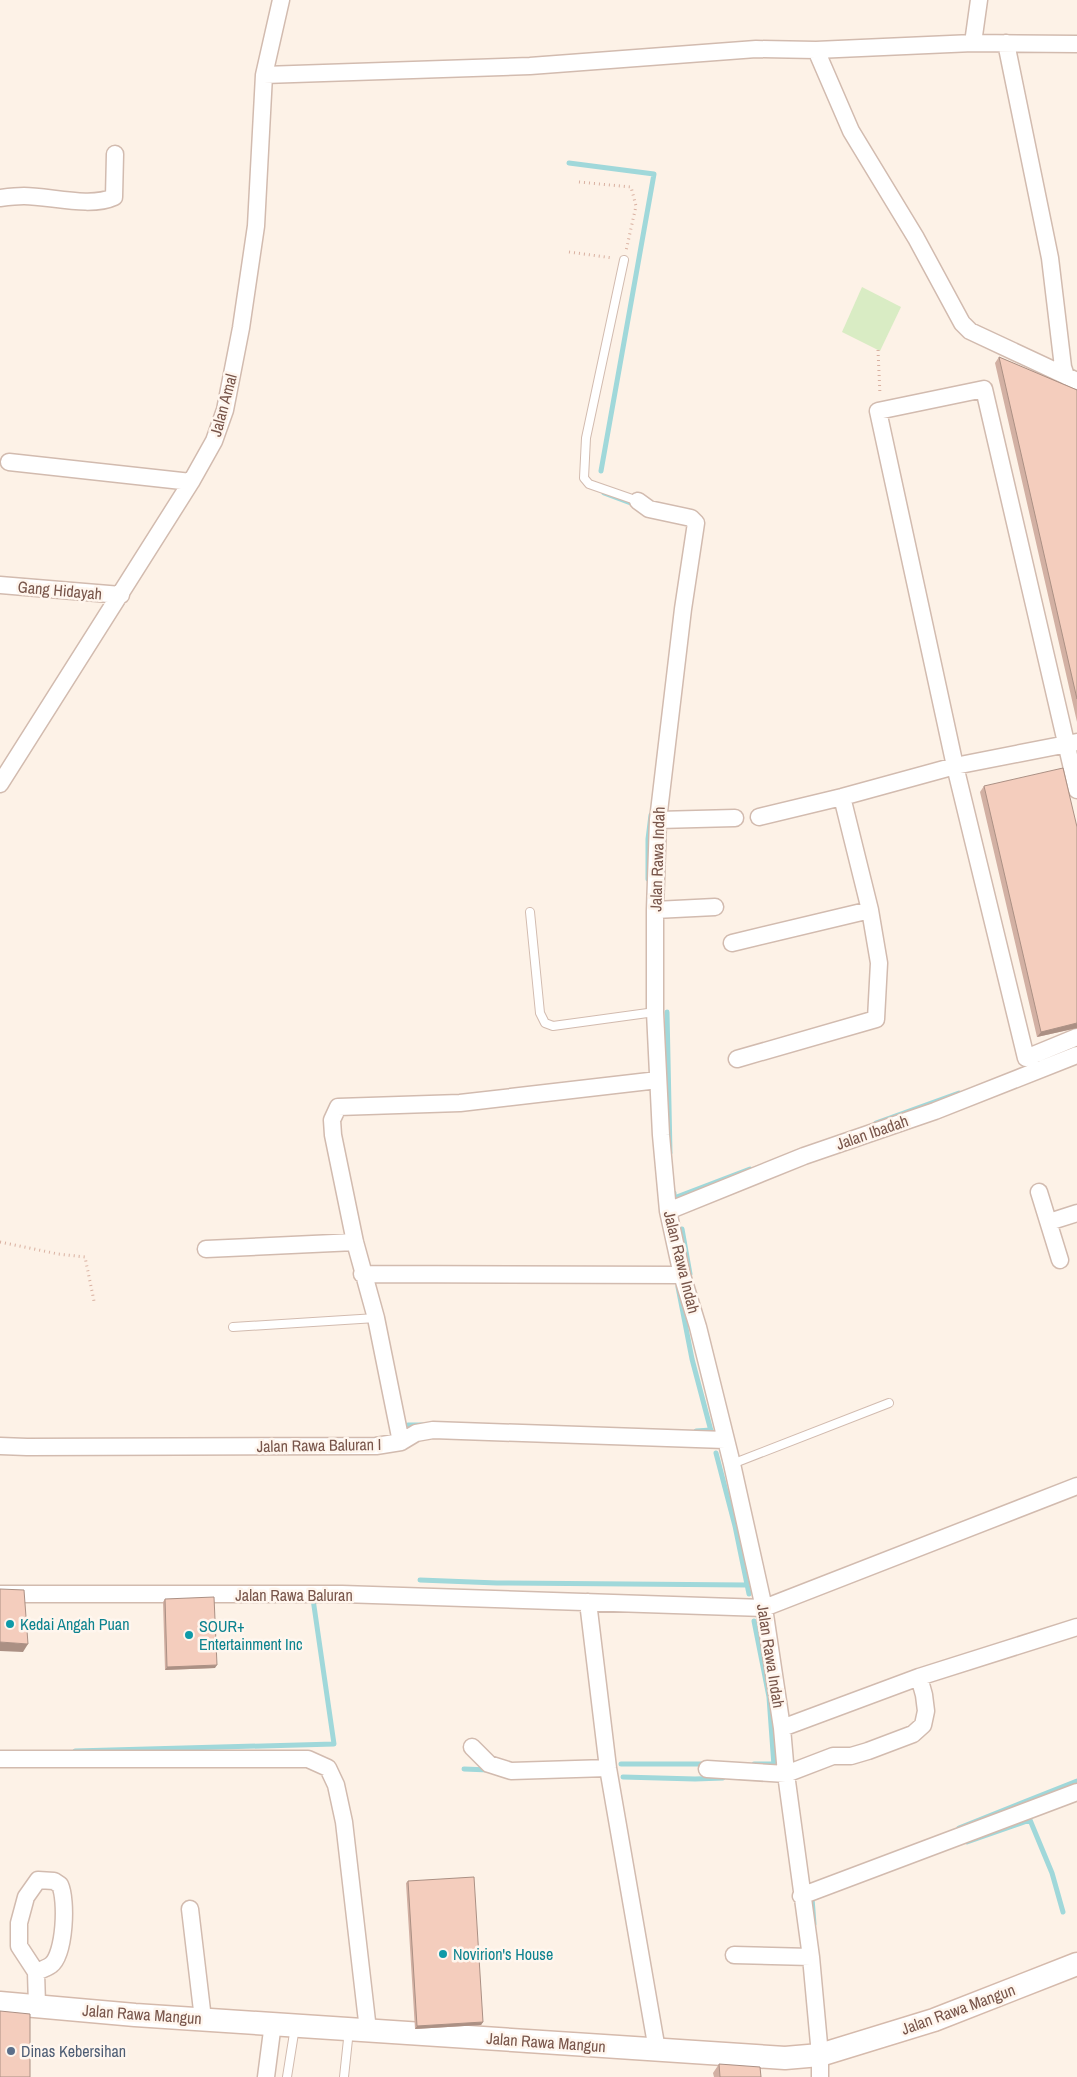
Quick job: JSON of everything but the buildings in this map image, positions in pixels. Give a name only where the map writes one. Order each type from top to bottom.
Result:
[{"type":"main road","name":"Jalan Rawa Mangun","points":[[0,2003],[273,2024],[785,2058],[820,2055],[934,2020],[1077,1964]]},
{"type":"street","name":"Jalan Amal","points":[[0,784],[191,482],[214,441],[225,410],[241,328],[256,226],[264,75],[281,0]]},
{"type":"street","points":[[973,43],[979,0]]},
{"type":"street","points":[[264,75],[530,66],[756,49],[816,50],[973,43],[1077,44]]},
{"type":"street","points":[[1006,44],[1050,258],[1063,367],[1071,379]]},
{"type":"street","points":[[816,50],[821,66],[851,131],[916,238],[962,323],[970,331],[1071,379]]},
{"type":"street","points":[[0,198],[23,196],[82,201],[106,200],[114,196],[115,154]]},
{"type":"street","points":[[1077,790],[1072,743],[984,389],[878,412],[955,766],[1026,1058],[1077,1038]]},
{"type":"street","points":[[8,462],[191,482]]},
{"type":"street","name":"Jalan Rawa Indah","points":[[638,502],[649,509],[691,518],[696,524],[683,609],[658,820],[655,910],[655,1012],[668,1211],[682,1275],[698,1327],[732,1464],[764,1608],[782,1728],[801,1896],[811,1957],[820,2055],[820,2077]]},
{"type":"street","name":"Gang Hidayah","points":[[0,585],[120,595]]},
{"type":"street","points":[[759,817],[842,797],[955,766],[1072,743]]},
{"type":"street","points":[[737,1059],[876,1019],[879,964],[870,910],[842,797]]},
{"type":"street","points":[[658,820],[735,818]]},
{"type":"street","points":[[655,910],[715,907]]},
{"type":"street","points":[[732,942],[870,910]]},
{"type":"street","name":"Jalan Ibadah","points":[[668,1211],[804,1156],[935,1111],[1077,1055]]},
{"type":"street","points":[[402,1442],[376,1318],[362,1274],[333,1135],[332,1120],[338,1106],[419,1106],[460,1103],[658,1080]]},
{"type":"street","points":[[1039,1192],[1060,1260]]},
{"type":"street","points":[[1048,1222],[1077,1213]]},
{"type":"street","points":[[206,1249],[355,1242]]},
{"type":"street","points":[[362,1274],[682,1275]]},
{"type":"street","name":"Jalan Rawa Baluran I","points":[[0,1446],[376,1446],[402,1442],[416,1432],[433,1430],[725,1440]]},
{"type":"street","points":[[764,1608],[1077,1486]]},
{"type":"street","name":"Jalan Rawa Baluran","points":[[0,1594],[342,1594],[764,1608]]},
{"type":"street","points":[[588,1602],[608,1768],[657,2050]]},
{"type":"street","points":[[782,1728],[919,1677],[1077,1627]]},
{"type":"street","points":[[707,1769],[786,1774],[832,1756],[851,1756],[868,1752],[913,1734],[923,1725],[926,1711],[919,1677]]},
{"type":"street","points":[[472,1747],[489,1764],[511,1771],[608,1768]]},
{"type":"street","points":[[0,1758],[308,1759],[328,1768],[336,1785],[344,1822],[359,2029]]},
{"type":"street","points":[[801,1896],[1077,1792]]},
{"type":"street","points":[[36,1972],[50,1966],[55,1960],[61,1942],[64,1919],[64,1893],[60,1885],[46,1880],[38,1880],[26,1897],[19,1923],[19,1946],[36,1972],[37,2006]]},
{"type":"street","points":[[190,1909],[203,2019]]},
{"type":"street","points":[[734,1955],[811,1957]]},
{"type":"street","points":[[266,2077],[273,2024]]},
{"type":"lane","points":[[624,260],[586,438],[584,478],[589,484],[638,502]]},
{"type":"lane","points":[[530,912],[540,1013],[545,1023],[553,1026],[655,1012]]},
{"type":"lane","points":[[232,1327],[376,1318]]},
{"type":"lane","points":[[732,1464],[889,1403]]},
{"type":"lane","points":[[287,2077],[295,2025]]},
{"type":"lane","points":[[344,2077],[359,2029]]},
{"type":"path","points":[[569,252],[624,260],[636,206],[632,186],[579,182]]},
{"type":"path","points":[[878,350],[882,411]]},
{"type":"path","points":[[0,1242],[58,1254],[85,1257],[94,1301]]},
{"type":"green space","points":[[862,287],[901,307],[880,351],[842,332]]},
{"type":"waterway","points":[[569,163],[654,174],[601,471]]},
{"type":"waterway","points":[[604,493],[636,505]]},
{"type":"waterway","points":[[648,879],[648,839],[651,815]]},
{"type":"waterway","points":[[667,1012],[670,1153]]},
{"type":"waterway","points":[[876,1123],[959,1093]]},
{"type":"waterway","points":[[674,1193],[674,1198],[750,1169]]},
{"type":"waterway","points":[[682,1229],[690,1274]]},
{"type":"waterway","points":[[678,1287],[692,1359],[711,1431]]},
{"type":"waterway","points":[[408,1425],[423,1425]]},
{"type":"waterway","points":[[696,1431],[711,1430]]},
{"type":"waterway","points":[[716,1453],[735,1526],[749,1594]]},
{"type":"waterway","points":[[420,1580],[497,1583],[747,1585]]},
{"type":"waterway","points":[[75,1751],[334,1744],[313,1599]]},
{"type":"waterway","points":[[754,1621],[769,1697],[774,1766]]},
{"type":"waterway","points":[[621,1764],[706,1764]]},
{"type":"waterway","points":[[754,1764],[774,1764]]},
{"type":"waterway","points":[[464,1769],[489,1770]]},
{"type":"waterway","points":[[623,1777],[723,1778]]},
{"type":"waterway","points":[[959,1828],[1077,1781]]},
{"type":"waterway","points":[[967,1842],[1030,1820],[1052,1873],[1063,1912]]},
{"type":"waterway","points":[[812,1898],[814,1924]]},
{"type":"place","name":"Kedai Angah Puan","points":[[10,1624]]},
{"type":"place","name":"SOUR+ Entertainment Inc","points":[[189,1635]]},
{"type":"place","name":"Novirion's House","points":[[443,1954]]},
{"type":"place","name":"Dinas Kebersihan","points":[[11,2051]]}]
